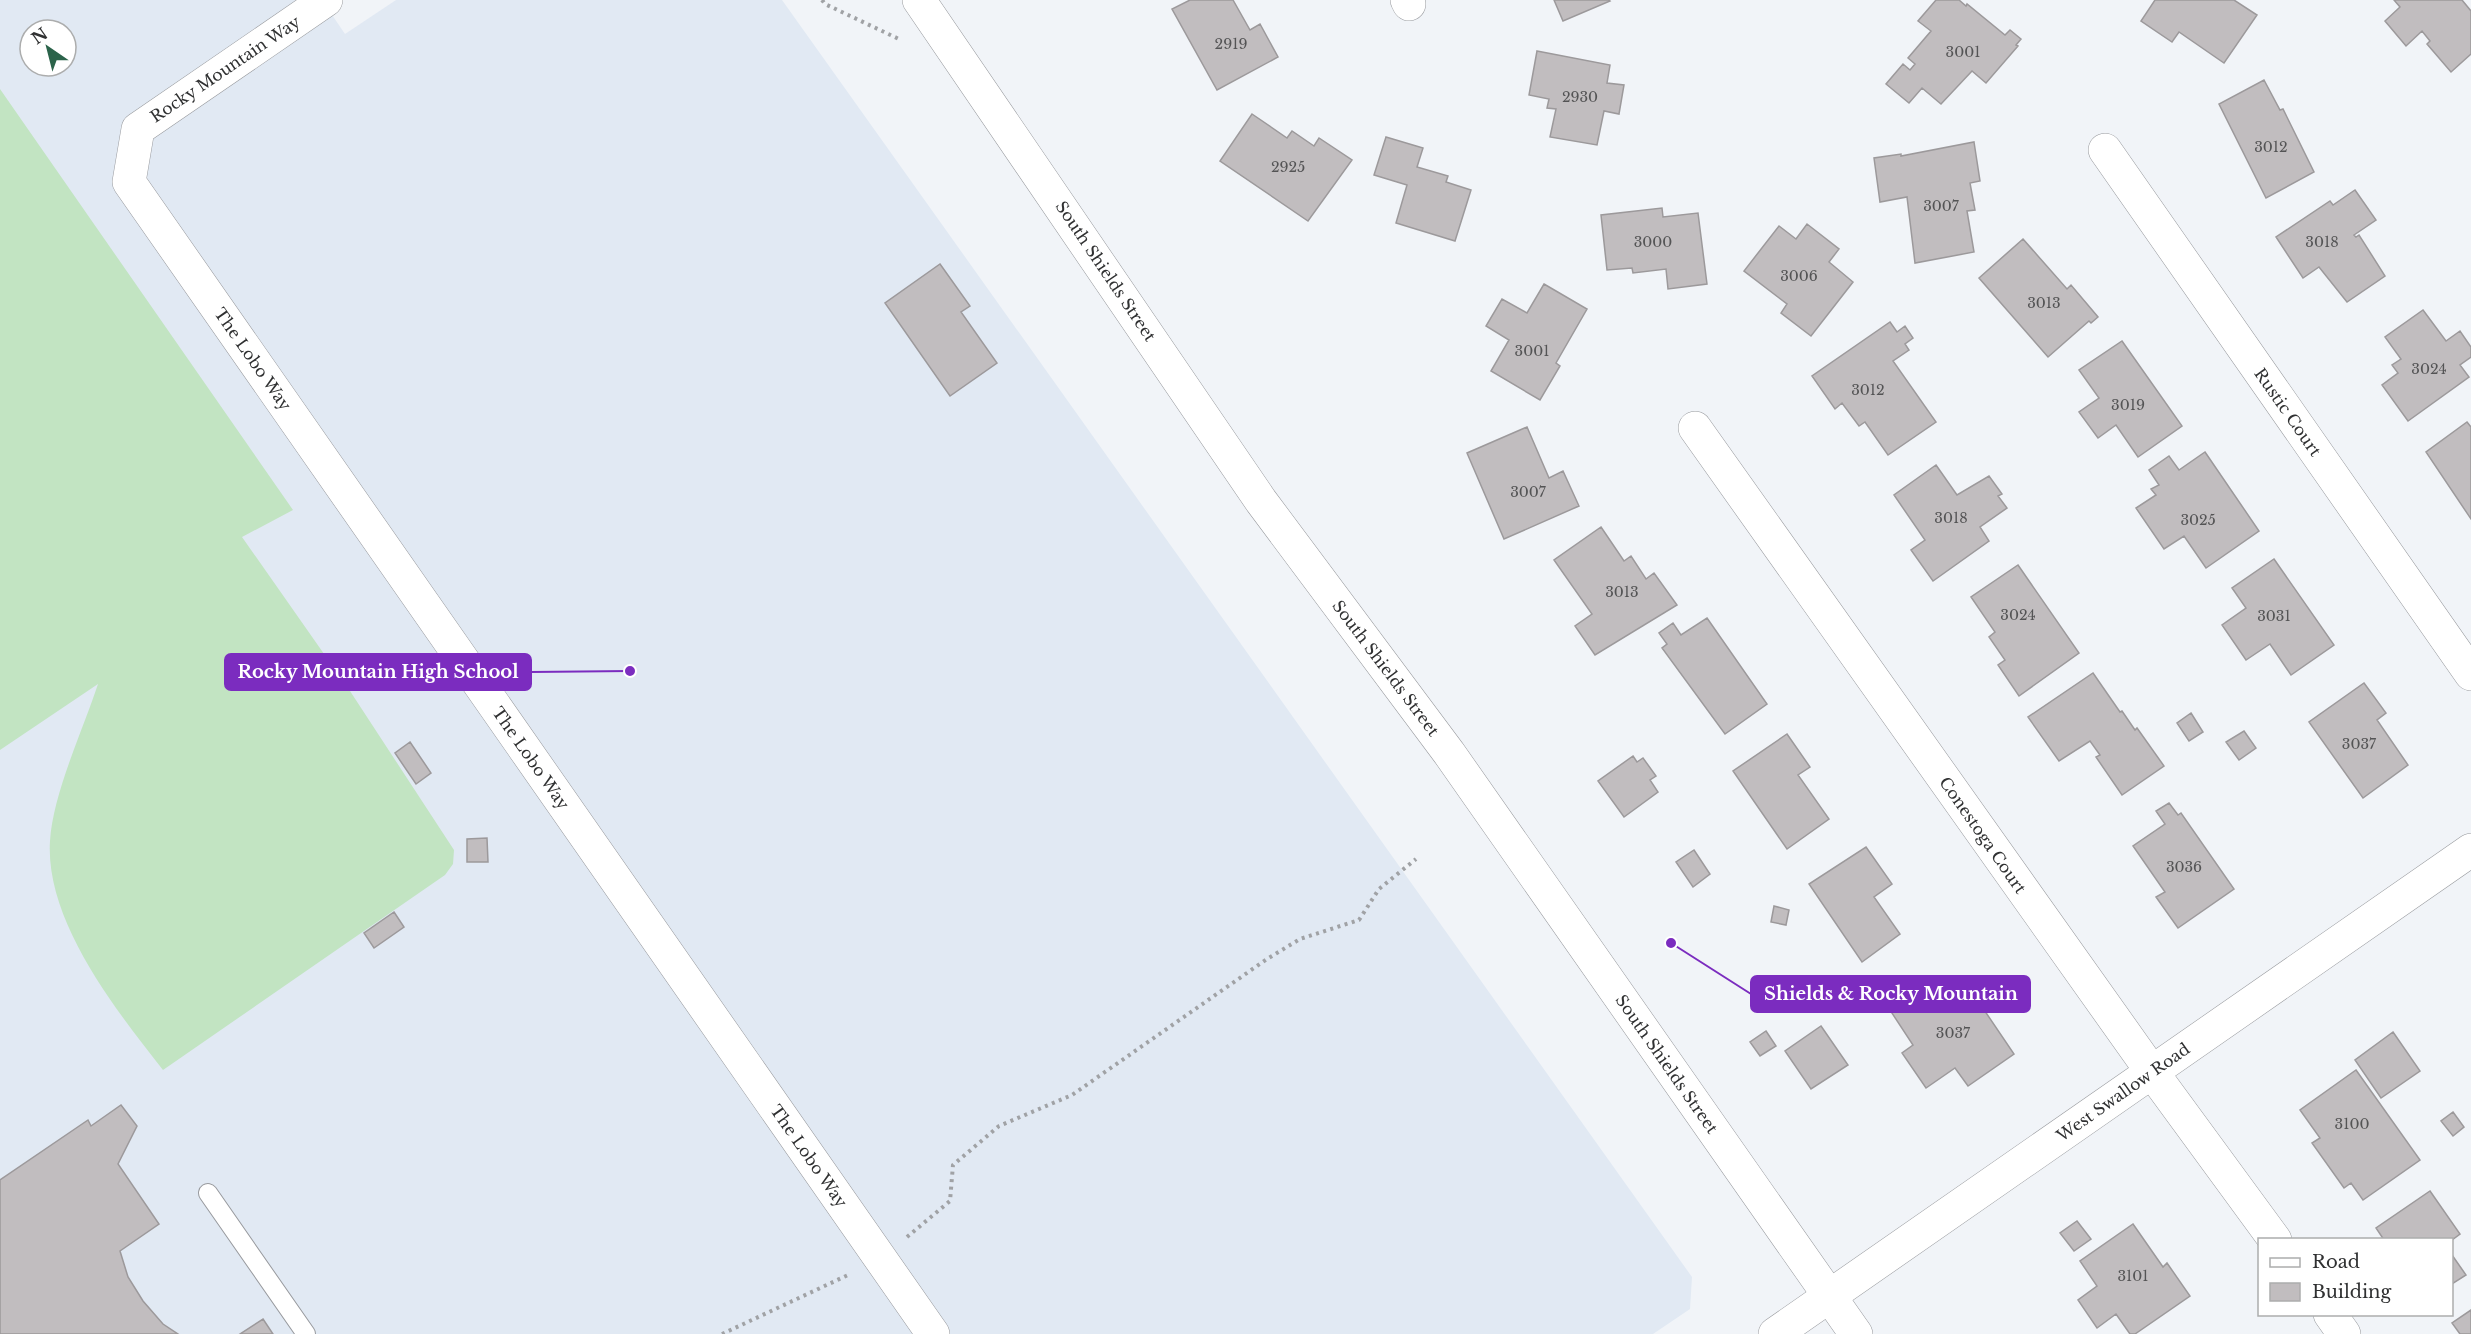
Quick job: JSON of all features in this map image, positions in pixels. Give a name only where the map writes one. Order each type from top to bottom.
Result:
[{"type":"street","name":"Rocky Mountain Way","points":[[129,182],[138,129],[326,0]]},
{"type":"street","name":"South Shields Street","points":[[919,0],[1261,501],[1449,753],[1856,1334]]},
{"type":"street","name":"Rustic Court","points":[[2105,150],[2471,675]]},
{"type":"street","name":"The Lobo Way","points":[[129,182],[933,1334]]},
{"type":"street","name":"Conestoga Court","points":[[1695,428],[2152,1072],[2274,1238]]},
{"type":"street","name":"West Swallow Road","points":[[1775,1334],[2471,850]]},
{"type":"street","points":[[2331,1316],[2344,1334]]},
{"type":"lane","points":[[208,1193],[306,1334]]},
{"type":"path","points":[[823,2],[908,44]]},
{"type":"path","points":[[722,1334],[836,1282],[880,1258],[950,1201],[953,1165],[999,1126],[1072,1095],[1267,959],[1300,939],[1359,920],[1379,888],[1416,859]]},
{"type":"shaded area","points":[[0,0],[322,0],[345,34],[396,0],[782,0],[1692,1277],[1690,1309],[1653,1334],[0,1334]]},
{"type":"green space","points":[[0,89],[293,510],[242,537],[350,691],[454,850],[453,864],[445,875],[163,1070],[105,992],[87,963],[71,933],[59,902],[51,871],[52,822],[63,782],[98,684],[0,750]]},
{"type":"building","points":[[1190,0],[1233,0],[1250,30],[1260,24],[1278,57],[1217,90],[1172,9]]},
{"type":"building","points":[[1554,0],[1609,0],[1610,1],[1563,21]]},
{"type":"building","points":[[1936,0],[1959,0],[2005,35],[2010,30],[2021,39],[2016,45],[2018,46],[1986,83],[1972,71],[1941,104],[1922,88],[1909,103],[1886,84],[1903,64],[1910,70],[1915,64],[1908,58],[1931,31],[1918,21]]},
{"type":"building","points":[[2155,0],[2234,0],[2257,15],[2224,63],[2179,32],[2172,42],[2141,21]]},
{"type":"building","points":[[2394,0],[2462,0],[2471,11],[2471,54],[2451,72],[2427,44],[2430,41],[2422,31],[2406,46],[2385,21],[2400,7]]},
{"type":"building","points":[[1537,51],[1610,65],[1607,83],[1624,85],[1619,114],[1604,111],[1597,145],[1550,137],[1556,109],[1547,108],[1549,99],[1529,95]]},
{"type":"building","points":[[2264,80],[2280,110],[2283,109],[2314,172],[2266,198],[2219,104]]},
{"type":"building","points":[[1252,114],[1287,138],[1292,131],[1314,146],[1319,138],[1352,160],[1308,221],[1220,161]]},
{"type":"building","points":[[1386,137],[1423,148],[1417,167],[1448,176],[1446,182],[1471,190],[1455,241],[1396,223],[1407,185],[1374,175]]},
{"type":"building","points":[[1974,142],[1980,181],[1970,183],[1975,210],[1967,211],[1974,252],[1915,263],[1907,197],[1880,202],[1874,158],[1901,154],[1901,156]]},
{"type":"building","points":[[2355,190],[2376,220],[2354,235],[2356,237],[2359,235],[2385,276],[2347,302],[2319,267],[2303,278],[2276,237],[2330,201],[2333,205]]},
{"type":"building","points":[[1662,208],[1663,217],[1698,213],[1707,284],[1668,289],[1666,269],[1633,273],[1632,268],[1607,270],[1601,215]]},
{"type":"building","points":[[1807,224],[1839,249],[1829,262],[1853,282],[1811,336],[1781,313],[1787,304],[1744,271],[1779,226],[1796,239]]},
{"type":"building","points":[[2023,239],[2067,289],[2071,285],[2098,317],[2091,323],[2089,321],[2048,357],[1979,278]]},
{"type":"building","points":[[940,264],[970,306],[961,312],[997,363],[950,396],[885,303]]},
{"type":"building","points":[[1544,284],[1587,309],[1556,363],[1560,366],[1540,400],[1491,371],[1509,340],[1486,326],[1502,299],[1527,313]]},
{"type":"building","points":[[2423,310],[2446,341],[2460,331],[2471,347],[2471,357],[2460,365],[2469,377],[2408,421],[2382,385],[2398,373],[2392,365],[2401,359],[2385,337]]},
{"type":"building","points":[[1890,322],[1897,332],[1905,326],[1913,338],[1905,344],[1909,350],[1893,361],[1936,422],[1888,455],[1865,422],[1859,426],[1842,403],[1835,409],[1812,376]]},
{"type":"building","points":[[2122,341],[2182,426],[2138,457],[2116,425],[2098,438],[2079,412],[2099,398],[2079,370]]},
{"type":"building","points":[[2467,422],[2471,427],[2471,519],[2426,452]]},
{"type":"building","points":[[1527,427],[1549,478],[1563,471],[1579,506],[1504,539],[1467,453]]},
{"type":"building","points":[[2205,452],[2259,531],[2206,568],[2184,536],[2164,549],[2136,508],[2156,495],[2151,489],[2159,485],[2149,470],[2169,456],[2179,470]]},
{"type":"building","points":[[1936,465],[1957,495],[1989,476],[2002,494],[1998,496],[2007,508],[1980,527],[1989,541],[1933,581],[1911,550],[1925,540],[1894,495]]},
{"type":"building","points":[[1601,527],[1624,561],[1631,556],[1646,579],[1654,573],[1677,605],[1595,655],[1575,626],[1592,614],[1554,560]]},
{"type":"building","points":[[2274,559],[2334,645],[2291,675],[2270,644],[2246,660],[2222,625],[2246,608],[2232,588]]},
{"type":"building","points":[[2018,565],[2079,653],[2019,696],[1998,665],[2005,660],[1989,637],[1995,632],[1971,597]]},
{"type":"building","points":[[1707,618],[1767,704],[1725,734],[1662,648],[1667,644],[1659,633],[1673,623],[1681,635]]},
{"type":"building","points":[[2093,673],[2120,712],[2122,711],[2135,730],[2137,728],[2164,766],[2122,795],[2096,757],[2100,755],[2090,741],[2059,761],[2028,717]]},
{"type":"building","points":[[2364,683],[2386,713],[2377,720],[2408,765],[2363,798],[2309,722]]},
{"type":"building","points":[[2191,713],[2203,732],[2189,741],[2177,723]]},
{"type":"building","points":[[2244,731],[2256,748],[2239,760],[2226,742]]},
{"type":"building","points":[[1787,734],[1810,767],[1798,775],[1829,819],[1787,849],[1733,771]]},
{"type":"building","points":[[410,742],[431,773],[416,784],[395,753]]},
{"type":"building","points":[[1633,756],[1637,762],[1643,758],[1656,776],[1650,780],[1658,792],[1624,817],[1598,781]]},
{"type":"building","points":[[2169,803],[2178,815],[2181,813],[2234,889],[2178,928],[2156,897],[2165,892],[2133,846],[2165,824],[2156,811]]},
{"type":"building","points":[[487,838],[488,862],[467,862],[467,839]]},
{"type":"building","points":[[1866,847],[1892,884],[1874,897],[1900,934],[1862,962],[1809,884]]},
{"type":"building","points":[[1694,850],[1710,874],[1693,887],[1676,862]]},
{"type":"building","points":[[1774,906],[1789,910],[1786,925],[1771,922]]},
{"type":"building","points":[[394,912],[404,927],[374,948],[364,933]]},
{"type":"building","points":[[1925,976],[1951,1011],[1974,995],[2014,1054],[1968,1086],[1955,1068],[1926,1088],[1902,1053],[1913,1045],[1886,1004]]},
{"type":"building","points":[[1821,1026],[1848,1065],[1811,1089],[1785,1051]]},
{"type":"building","points":[[1766,1031],[1776,1046],[1760,1056],[1750,1042]]},
{"type":"building","points":[[2393,1032],[2420,1071],[2381,1098],[2355,1060]]},
{"type":"building","points":[[2356,1070],[2420,1160],[2363,1200],[2351,1183],[2344,1188],[2312,1143],[2320,1138],[2300,1110]]},
{"type":"building","points":[[121,1105],[137,1126],[118,1164],[159,1224],[120,1251],[128,1277],[143,1301],[163,1324],[178,1334],[0,1334],[0,1180],[88,1120],[91,1126]]},
{"type":"building","points":[[2453,1112],[2464,1127],[2453,1136],[2441,1121]]},
{"type":"building","points":[[2430,1191],[2460,1234],[2453,1239],[2383,1238],[2376,1228]]},
{"type":"building","points":[[2077,1221],[2091,1239],[2074,1251],[2060,1233]]},
{"type":"building","points":[[2133,1224],[2163,1267],[2167,1263],[2190,1296],[2135,1334],[2130,1334],[2116,1314],[2097,1328],[2078,1300],[2097,1286],[2080,1261]]},
{"type":"building","points":[[2453,1256],[2466,1275],[2453,1283]]},
{"type":"building","points":[[2471,1310],[2471,1334],[2460,1334],[2452,1323]]},
{"type":"building","points":[[263,1319],[273,1334],[240,1334]]},
{"type":"place","name":"Rocky Mountain High School","points":[[630,671]]},
{"type":"place","name":"Shields & Rocky Mountain","points":[[1671,943]]}]
